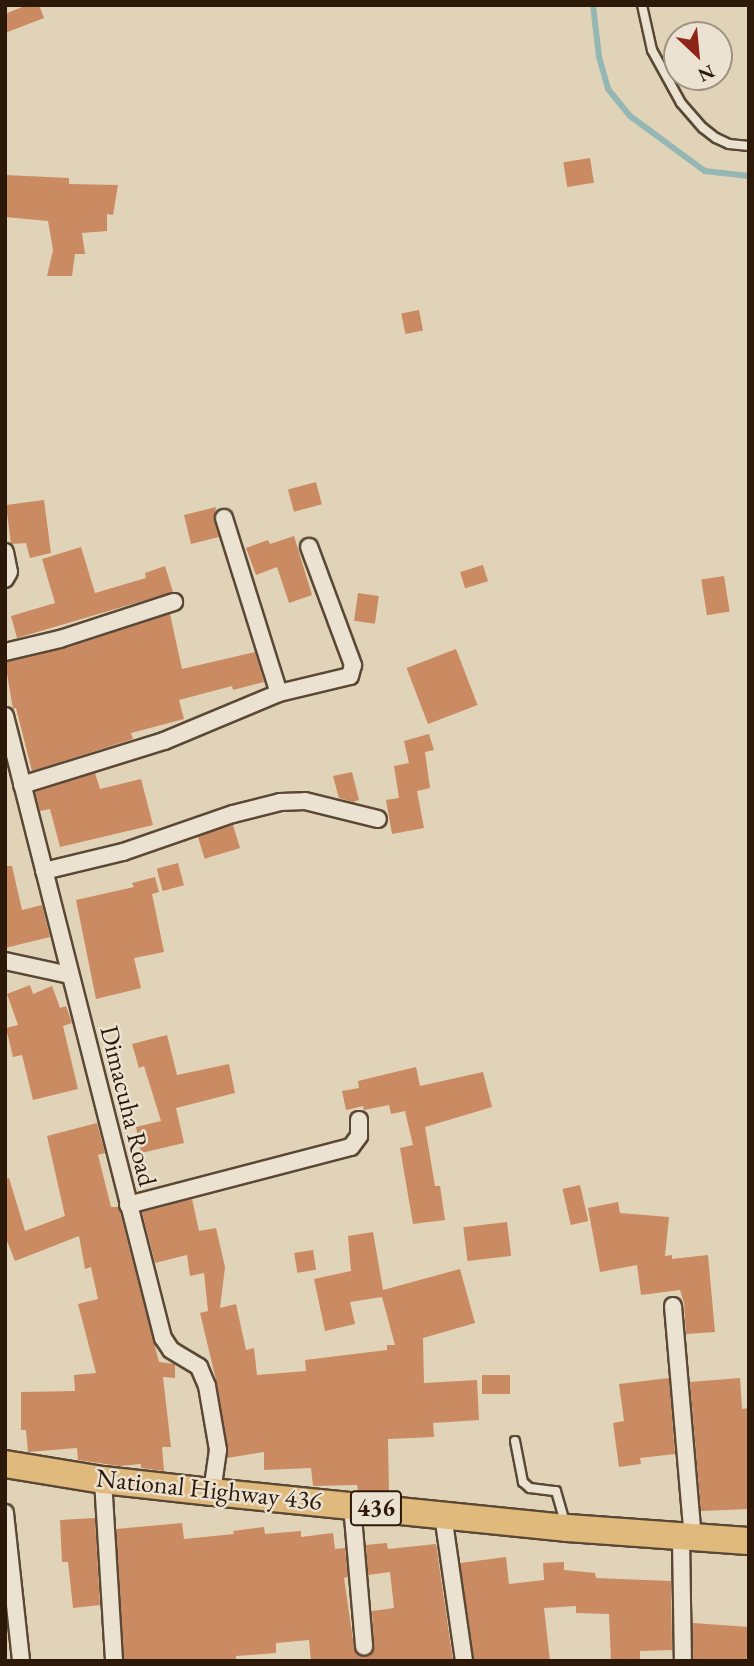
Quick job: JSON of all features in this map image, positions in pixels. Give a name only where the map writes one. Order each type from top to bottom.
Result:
[{"type":"main road","name":"National Highway 436","points":[[5,1464],[103,1480],[212,1492],[567,1528],[749,1541]]},
{"type":"street","points":[[224,518],[279,693]]},
{"type":"street","points":[[22,785],[164,741],[279,693],[343,679],[353,671],[309,547]]},
{"type":"street","points":[[5,552],[9,572],[5,579]]},
{"type":"street","points":[[5,652],[60,639],[174,602]]},
{"type":"street","name":"Dimacuha Road","points":[[5,716],[163,1338],[171,1350],[199,1367],[207,1386],[218,1450],[212,1492]]},
{"type":"street","points":[[44,871],[123,852],[233,814],[280,802],[305,801],[377,819]]},
{"type":"street","points":[[5,961],[69,975]]},
{"type":"street","points":[[128,1205],[351,1147],[359,1136],[359,1119]]},
{"type":"street","points":[[673,1306],[687,1538],[683,1661]]},
{"type":"street","points":[[103,1480],[114,1661]]},
{"type":"street","points":[[352,1505],[364,1646]]},
{"type":"street","points":[[5,1513],[8,1570],[21,1661]]},
{"type":"street","points":[[443,1515],[464,1661]]},
{"type":"lane","points":[[642,5],[652,50],[681,103],[716,138],[729,144],[749,146]]},
{"type":"lane","points":[[515,1441],[523,1482],[530,1488],[556,1491],[567,1528]]},
{"type":"building","points":[[27,5],[39,5],[44,18],[5,33],[5,14]]},
{"type":"building","points":[[590,158],[594,183],[567,187],[563,162]]},
{"type":"building","points":[[5,175],[69,178],[69,184],[118,185],[113,215],[107,214],[107,231],[82,233],[85,254],[75,254],[72,276],[47,276],[53,250],[48,221],[5,217]]},
{"type":"building","points":[[419,310],[423,331],[405,334],[401,313]]},
{"type":"building","points":[[316,482],[322,504],[294,512],[288,490]]},
{"type":"building","points":[[44,500],[51,553],[30,558],[26,543],[11,544],[6,505]]},
{"type":"building","points":[[216,507],[214,520],[219,537],[191,544],[184,515]]},
{"type":"building","points":[[294,536],[312,595],[289,603],[277,567],[256,575],[246,548],[268,540],[270,544]]},
{"type":"building","points":[[81,547],[95,593],[146,578],[145,573],[165,566],[173,592],[17,638],[11,616],[55,603],[42,559]]},
{"type":"building","points":[[483,565],[488,581],[465,588],[460,572]]},
{"type":"building","points":[[724,576],[730,612],[707,615],[701,580]]},
{"type":"building","points":[[358,593],[379,596],[375,624],[354,621]]},
{"type":"building","points":[[170,614],[182,669],[255,652],[264,682],[233,690],[232,686],[179,700],[184,719],[131,733],[133,739],[32,771],[16,708],[13,709],[5,662],[63,649]]},
{"type":"building","points":[[456,649],[478,705],[428,724],[407,668]]},
{"type":"building","points":[[429,734],[434,750],[425,752],[430,788],[417,791],[424,828],[392,834],[386,800],[399,798],[394,766],[409,763],[404,741]]},
{"type":"building","points":[[352,772],[359,800],[353,802],[339,798],[333,776]]},
{"type":"building","points":[[95,773],[100,789],[141,779],[153,825],[60,847],[50,809],[40,811],[35,792]]},
{"type":"building","points":[[233,825],[240,848],[205,859],[198,836]]},
{"type":"building","points":[[178,863],[184,885],[163,891],[157,869]]},
{"type":"building","points":[[5,866],[12,866],[22,910],[42,905],[50,937],[5,948]]},
{"type":"building","points":[[155,877],[159,892],[152,894],[164,952],[134,958],[141,988],[96,999],[76,900],[134,887],[132,883]]},
{"type":"building","points":[[30,985],[33,994],[52,986],[60,1008],[66,1006],[72,1023],[63,1026],[78,1089],[33,1100],[22,1055],[13,1057],[6,1028],[18,1025],[7,994]]},
{"type":"building","points":[[167,1035],[177,1075],[229,1064],[235,1093],[176,1108],[184,1143],[141,1153],[136,1127],[161,1121],[144,1066],[139,1068],[132,1044]]},
{"type":"building","points":[[416,1067],[420,1086],[483,1072],[492,1107],[425,1127],[435,1186],[440,1186],[445,1220],[413,1224],[400,1148],[413,1145],[405,1111],[391,1114],[389,1105],[346,1110],[342,1091],[359,1088],[358,1081]]},
{"type":"building","points":[[97,1123],[105,1153],[98,1155],[111,1207],[118,1207],[120,1212],[159,1362],[175,1364],[175,1378],[163,1377],[171,1447],[162,1447],[164,1471],[141,1468],[141,1464],[120,1466],[78,1460],[77,1448],[28,1452],[26,1430],[21,1430],[21,1392],[75,1391],[74,1375],[96,1373],[78,1304],[98,1299],[91,1267],[85,1269],[79,1236],[15,1261],[5,1236],[5,1179],[9,1178],[25,1231],[65,1216],[47,1136]]},
{"type":"building","points":[[580,1185],[588,1221],[571,1225],[562,1189]]},
{"type":"building","points":[[192,1199],[199,1231],[216,1228],[225,1267],[220,1308],[236,1304],[246,1350],[254,1348],[257,1375],[306,1371],[305,1360],[387,1350],[387,1345],[395,1345],[382,1297],[350,1302],[355,1324],[325,1331],[314,1279],[351,1271],[348,1236],[373,1232],[383,1290],[460,1269],[475,1323],[423,1338],[424,1383],[477,1380],[479,1420],[433,1423],[434,1437],[388,1439],[389,1491],[358,1491],[357,1485],[313,1486],[311,1468],[264,1470],[264,1452],[227,1458],[217,1384],[200,1313],[208,1311],[204,1273],[190,1276],[187,1255],[155,1263],[142,1212]]},
{"type":"building","points":[[618,1202],[620,1213],[669,1217],[665,1256],[672,1255],[672,1259],[708,1255],[715,1332],[686,1334],[684,1303],[680,1290],[641,1295],[637,1265],[600,1272],[588,1208]]},
{"type":"building","points":[[507,1222],[511,1256],[467,1261],[463,1227]]},
{"type":"building","points":[[313,1250],[316,1270],[297,1273],[294,1253]]},
{"type":"building","points":[[482,1375],[510,1375],[510,1394],[482,1394]]},
{"type":"building","points":[[669,1378],[675,1454],[640,1458],[641,1464],[619,1467],[613,1423],[624,1421],[619,1384]]},
{"type":"building","points":[[740,1378],[742,1409],[749,1408],[749,1509],[701,1511],[690,1382]]},
{"type":"building","points":[[95,1518],[100,1605],[73,1608],[68,1562],[62,1562],[60,1520]]},
{"type":"building","points":[[182,1523],[184,1539],[234,1534],[233,1531],[264,1527],[265,1534],[301,1531],[301,1537],[333,1533],[335,1549],[345,1548],[348,1577],[344,1578],[354,1647],[356,1653],[364,1656],[371,1654],[374,1646],[372,1611],[394,1608],[390,1572],[368,1575],[366,1545],[387,1543],[388,1549],[436,1544],[453,1661],[311,1661],[309,1640],[276,1643],[276,1653],[236,1656],[236,1661],[124,1661],[116,1529]]},
{"type":"building","points":[[506,1557],[509,1584],[544,1580],[543,1563],[564,1562],[564,1570],[595,1573],[596,1578],[671,1581],[672,1650],[640,1651],[640,1661],[611,1661],[609,1614],[576,1613],[576,1606],[544,1608],[550,1661],[474,1661],[460,1563]]},
{"type":"building","points":[[693,1623],[749,1627],[746,1661],[690,1661]]},
{"type":"waterway","points":[[593,5],[599,57],[608,89],[630,116],[705,171],[749,176]]}]
